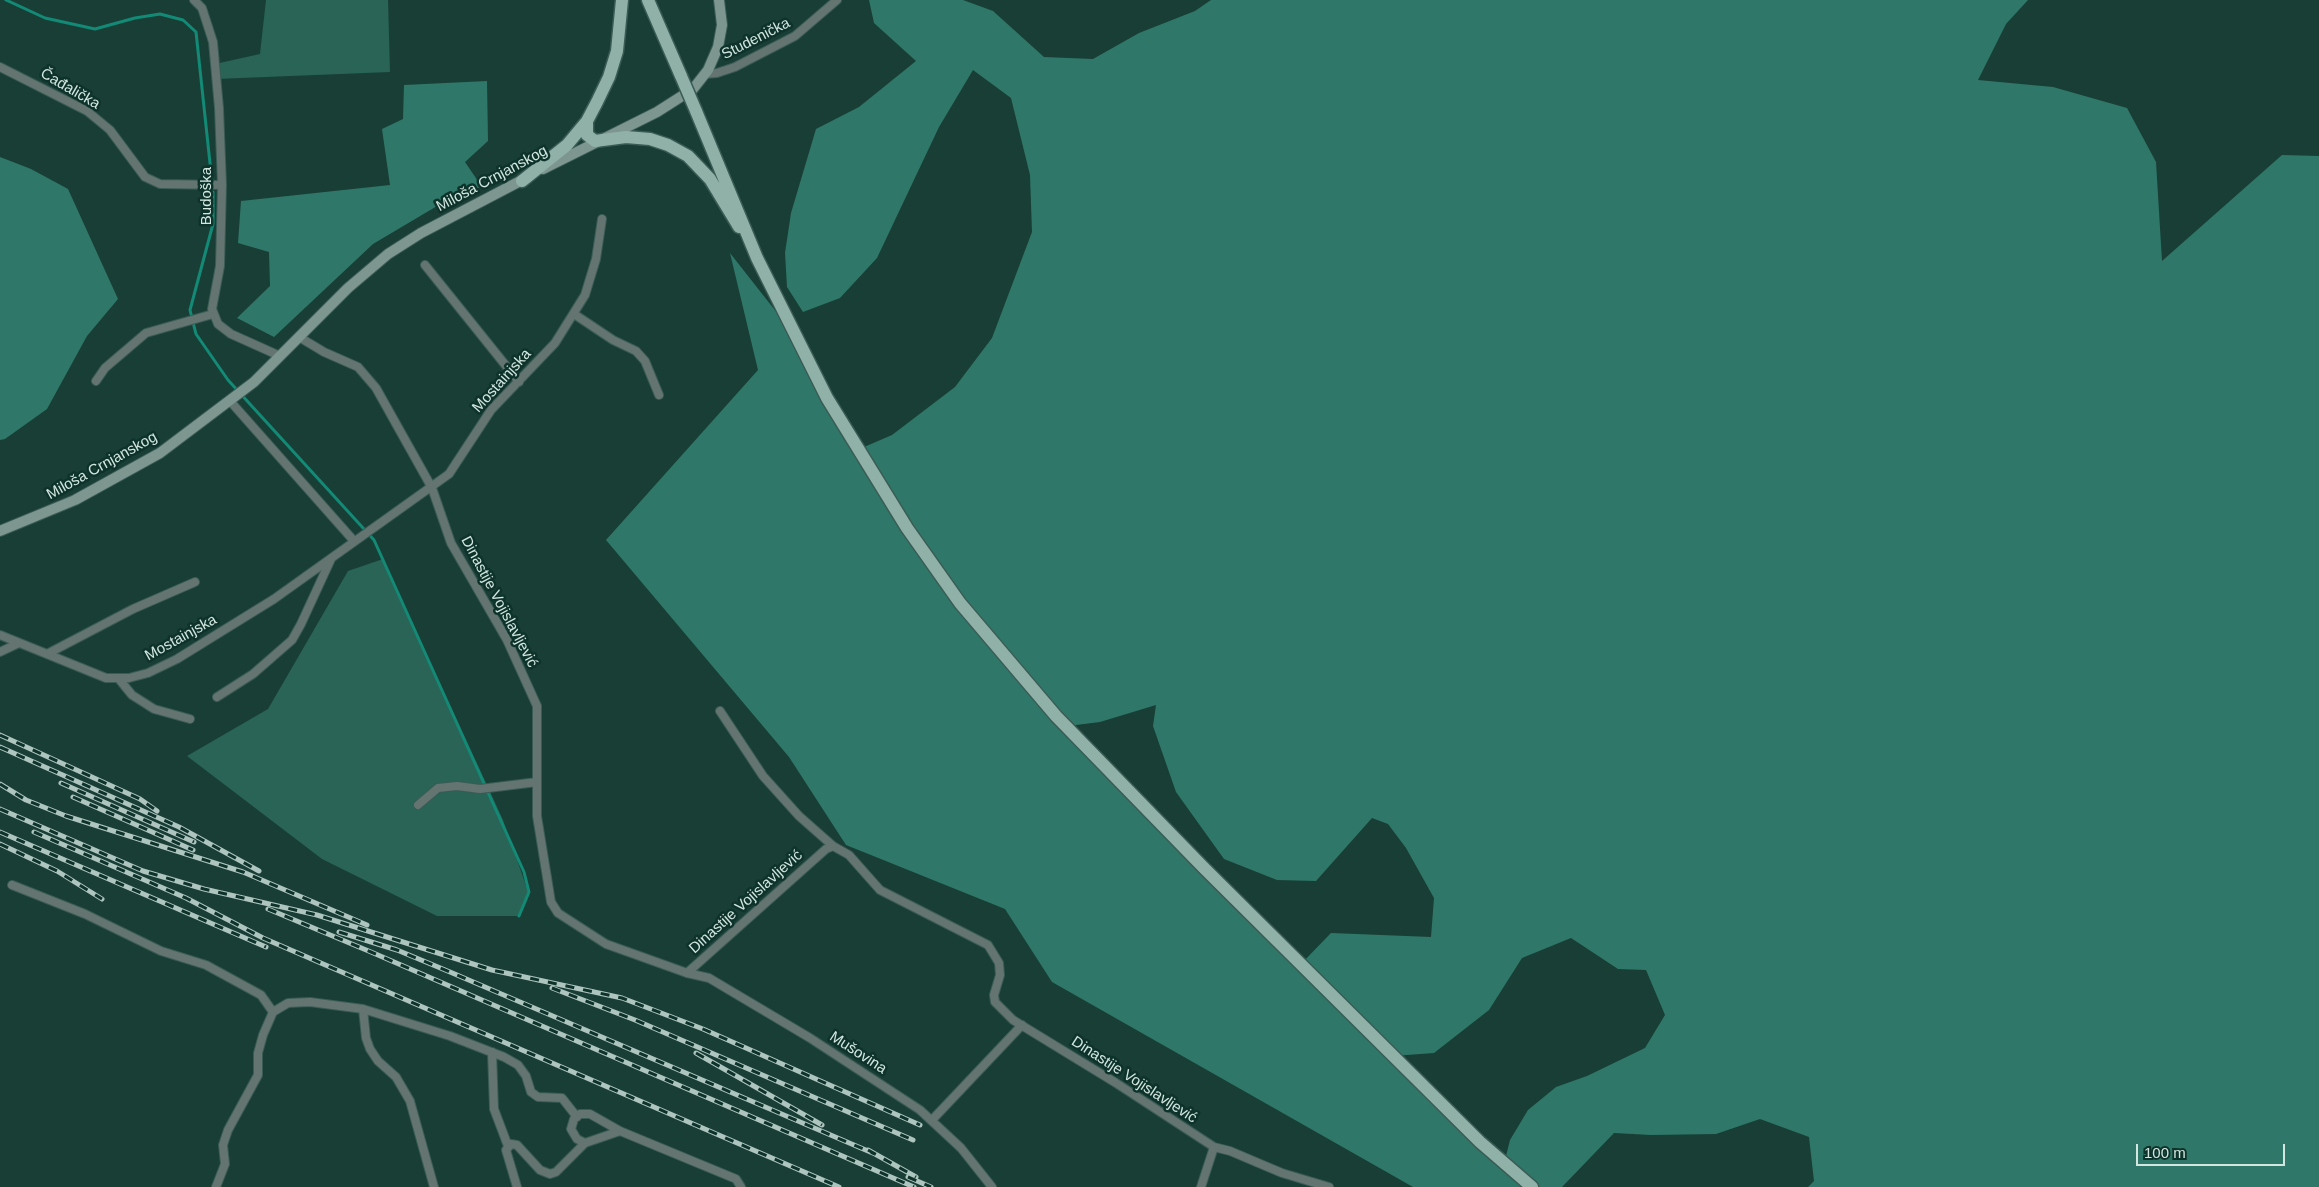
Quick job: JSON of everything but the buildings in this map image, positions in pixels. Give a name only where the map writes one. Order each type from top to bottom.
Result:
[{"type":"main road","points":[[522,181],[559,153],[587,121],[614,65],[621,32],[622,0]]},
{"type":"main road","points":[[648,0],[750,240],[814,372],[845,429],[922,550],[980,628],[1056,716],[1210,875],[1480,1142],[1532,1187]]},
{"type":"main road","points":[[658,0],[679,73]]},
{"type":"main road","name":"Miloša Crnjanskog","points":[[0,532],[75,500],[132,470],[180,439],[251,384],[360,277],[388,254],[421,233],[681,98],[705,74],[714,58],[720,40],[722,17],[719,0]]},
{"type":"main road","points":[[587,121],[587,135],[598,141],[638,137],[661,142],[680,150],[705,172],[731,217],[750,240]]},
{"type":"street","name":"Budoška","points":[[194,0],[202,8],[213,42],[222,185],[220,266],[212,309],[213,314]]},
{"type":"street","name":"Studenička","points":[[705,74],[717,73],[735,67],[795,36],[837,0]]},
{"type":"street","name":"Čađalička","points":[[0,67],[86,111],[110,130],[145,177],[160,184],[222,185]]},
{"type":"street","name":"Mostainjska","points":[[0,635],[106,678],[119,679],[148,673],[178,659],[274,599],[373,527],[432,488],[449,474],[492,410],[555,343],[574,314],[585,295],[596,259],[602,218]]},
{"type":"street","points":[[425,265],[519,382]]},
{"type":"street","points":[[96,382],[104,368],[146,333],[213,314],[218,324],[231,334],[280,356]]},
{"type":"street","points":[[574,314],[613,340],[636,351],[645,361],[659,395]]},
{"type":"street","name":"Dinastije Vojislavljević","points":[[299,337],[324,352],[358,367],[376,388],[432,488],[451,543],[507,640],[537,706],[537,816],[551,902],[558,913],[606,944],[687,973],[826,850],[833,846],[849,855],[880,890],[988,945],[999,963],[1000,975],[994,995],[995,1002],[1022,1025],[1214,1147],[1230,1151],[1282,1173],[1329,1187]]},
{"type":"street","points":[[233,398],[355,540]]},
{"type":"street","points":[[217,696],[253,674],[292,640],[332,558]]},
{"type":"street","points":[[48,654],[133,609],[195,582]]},
{"type":"street","points":[[0,652],[19,643]]},
{"type":"street","points":[[119,679],[132,695],[154,709],[190,719]]},
{"type":"street","points":[[720,711],[763,776],[799,816],[833,846]]},
{"type":"street","points":[[418,806],[438,788],[457,786],[480,789],[537,782]]},
{"type":"street","points":[[12,886],[86,914],[161,951],[206,965],[261,995],[273,1012]]},
{"type":"street","name":"Mušovina","points":[[687,973],[709,978],[810,1038],[932,1120],[960,1148],[992,1187]]},
{"type":"street","points":[[216,1187],[225,1164],[223,1145],[228,1130],[258,1075],[258,1053],[263,1035],[273,1012],[288,1003],[310,1002],[363,1009],[450,1036],[492,1052],[518,1065],[526,1076],[531,1092],[538,1097],[562,1098],[577,1117]]},
{"type":"street","points":[[363,1009],[366,1038],[370,1049],[378,1061],[396,1077],[410,1101],[434,1187]]},
{"type":"street","points":[[932,1120],[1022,1025]]},
{"type":"street","points":[[492,1052],[494,1109],[508,1146],[506,1150],[517,1187]]},
{"type":"street","points":[[585,1143],[577,1139],[571,1128],[580,1114],[590,1114],[620,1131],[736,1179],[741,1187]]},
{"type":"street","points":[[508,1146],[511,1144],[517,1145],[540,1170],[550,1174],[585,1143],[620,1131]]},
{"type":"street","points":[[1201,1187],[1214,1147]]},
{"type":"green space","points":[[266,0],[388,0],[390,72],[216,79],[215,64],[260,54]]},
{"type":"green space","points":[[869,0],[963,0],[993,11],[1044,57],[1093,59],[1139,33],[1195,11],[1211,0],[2028,0],[2006,24],[1978,80],[2053,87],[2127,108],[2156,162],[2162,261],[2282,155],[2319,156],[2319,1187],[1808,1187],[1814,1181],[1809,1137],[1760,1119],[1716,1134],[1651,1135],[1614,1133],[1562,1187],[1413,1187],[1052,982],[1005,909],[846,845],[789,757],[606,540],[758,370],[730,253],[796,337],[857,450],[892,435],[955,387],[992,338],[1032,232],[1030,175],[1011,98],[973,70],[939,127],[877,258],[840,298],[803,312],[787,287],[785,253],[791,213],[816,129],[859,107],[916,61],[874,23]],"holes":[[[1156,705],[1153,726],[1176,792],[1224,859],[1277,880],[1316,881],[1372,818],[1388,824],[1406,848],[1434,898],[1431,937],[1331,933],[1300,965],[1068,726],[1100,722]],[[1571,938],[1618,969],[1646,970],[1665,1015],[1645,1048],[1587,1076],[1556,1087],[1528,1110],[1510,1140],[1504,1164],[1393,1056],[1434,1053],[1489,1010],[1522,958]]]},
{"type":"green space","points":[[487,81],[488,141],[465,162],[482,187],[459,193],[373,244],[274,337],[237,318],[270,286],[269,252],[238,243],[241,201],[390,185],[382,129],[403,119],[404,85]]},
{"type":"green space","points":[[0,157],[31,169],[68,189],[118,299],[87,336],[47,409],[5,439],[0,440]]},
{"type":"green space","points":[[383,559],[503,820],[529,894],[519,916],[437,916],[322,859],[187,756],[268,709],[348,571]]},
{"type":"waterway","points":[[6,0],[45,18],[95,29],[135,18],[160,14],[183,20],[196,32],[212,182]]},
{"type":"waterway","points":[[213,192],[213,224],[190,310],[196,334],[228,380],[374,540],[524,872],[529,892],[519,916]]},
{"type":"railway","points":[[0,735],[140,799],[157,811]]},
{"type":"railway","points":[[0,747],[179,827],[259,871]]},
{"type":"railway","points":[[61,783],[194,842]]},
{"type":"railway","points":[[0,784],[26,800],[66,816],[243,872],[367,925]]},
{"type":"railway","points":[[73,797],[193,850]]},
{"type":"railway","points":[[0,809],[143,871],[204,889],[317,915],[492,970],[622,998],[703,1029],[920,1125]]},
{"type":"railway","points":[[0,832],[266,947]]},
{"type":"railway","points":[[34,832],[186,898],[263,938],[839,1187]]},
{"type":"railway","points":[[0,844],[57,871],[102,899]]},
{"type":"railway","points":[[268,909],[914,1187]]},
{"type":"railway","points":[[339,932],[397,950],[875,1154]]},
{"type":"railway","points":[[552,988],[635,1020],[913,1140]]},
{"type":"railway","points":[[696,1053],[822,1125]]},
{"type":"railway","points":[[868,1150],[916,1177]]},
{"type":"railway","points":[[908,1177],[931,1187]]}]
